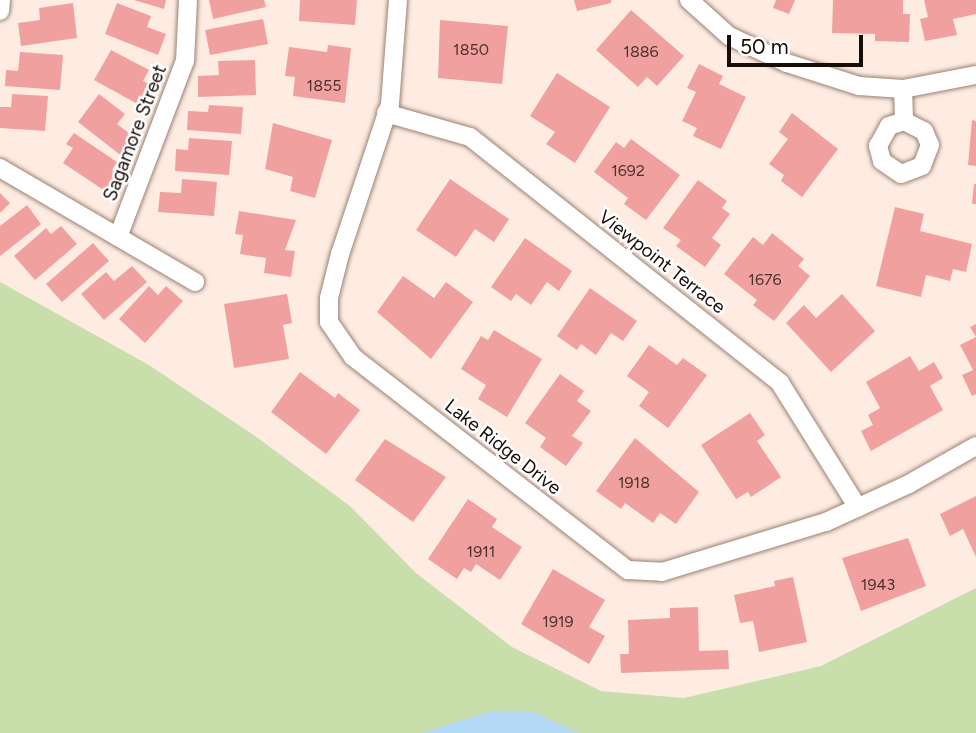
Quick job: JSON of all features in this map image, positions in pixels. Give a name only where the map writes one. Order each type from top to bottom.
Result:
[{"type":"street","points":[[0,11],[1,0]]},
{"type":"street","name":"Sagamore Street","points":[[118,237],[185,61],[188,0]]},
{"type":"street","name":"Lake Ridge Drive","points":[[398,0],[387,113],[329,298],[329,322],[353,357],[628,570],[662,572],[826,523],[976,446]]},
{"type":"street","points":[[689,0],[729,36],[787,63],[859,86],[903,89],[976,75]]},
{"type":"street","points":[[903,89],[904,121]]},
{"type":"street","name":"Viewpoint Terrace","points":[[387,113],[470,137],[780,383],[858,508]]},
{"type":"street","points":[[0,168],[195,282]]},
{"type":"green space","points":[[0,282],[149,365],[255,436],[350,506],[416,573],[512,647],[601,691],[684,698],[821,666],[976,588],[976,733],[0,733]]},
{"type":"water","points":[[532,711],[578,733],[421,733],[489,712]]},
{"type":"building","points":[[134,0],[166,0],[164,9]]},
{"type":"building","points":[[209,0],[264,0],[266,7],[213,19]]},
{"type":"building","points":[[300,0],[357,0],[355,25],[299,21]]},
{"type":"building","points":[[574,0],[611,0],[611,3],[577,11]]},
{"type":"building","points":[[776,0],[795,0],[789,14],[773,8]]},
{"type":"building","points":[[833,0],[903,0],[903,14],[910,14],[909,42],[875,41],[875,34],[832,33]]},
{"type":"building","points":[[924,0],[976,0],[976,14],[953,19],[957,35],[925,41],[920,19],[928,17]]},
{"type":"building","points":[[73,3],[77,38],[21,46],[18,23],[40,20],[39,8]]},
{"type":"building","points":[[117,3],[151,16],[147,27],[166,34],[158,55],[105,34]]},
{"type":"building","points":[[631,10],[684,56],[657,86],[647,77],[638,87],[596,50]]},
{"type":"building","points":[[263,19],[268,44],[210,55],[205,30]]},
{"type":"building","points":[[440,20],[508,26],[502,84],[438,78]]},
{"type":"building","points":[[328,45],[351,48],[345,103],[293,96],[295,77],[285,76],[289,47],[327,52]]},
{"type":"building","points":[[111,50],[149,70],[143,81],[155,87],[143,107],[94,80]]},
{"type":"building","points":[[20,52],[63,55],[60,90],[5,86],[6,70],[18,71]]},
{"type":"building","points":[[255,60],[256,95],[198,97],[198,76],[219,75],[218,61]]},
{"type":"building","points":[[699,64],[723,76],[719,84],[746,97],[721,149],[693,136],[697,128],[682,121],[696,92],[687,88]]},
{"type":"building","points":[[557,73],[610,107],[575,163],[546,144],[555,132],[530,116]]},
{"type":"building","points":[[12,94],[48,96],[45,131],[0,128],[0,107],[11,107]]},
{"type":"building","points":[[99,94],[125,114],[117,124],[137,139],[123,157],[78,122]]},
{"type":"building","points":[[209,105],[243,107],[241,134],[187,130],[188,111],[208,112]]},
{"type":"building","points":[[792,113],[838,149],[802,197],[781,181],[784,175],[769,164],[788,139],[779,132]]},
{"type":"building","points":[[972,120],[976,121],[976,166],[968,165]]},
{"type":"building","points":[[273,123],[332,140],[315,198],[290,191],[293,177],[265,169]]},
{"type":"building","points":[[74,133],[117,162],[112,170],[123,177],[111,195],[63,163],[73,148],[66,144]]},
{"type":"building","points":[[189,138],[232,141],[229,175],[175,171],[176,149],[188,150]]},
{"type":"building","points":[[631,139],[680,175],[646,220],[624,204],[628,198],[594,172],[616,142],[624,148]]},
{"type":"building","points":[[182,179],[217,182],[214,216],[158,212],[160,192],[181,193]]},
{"type":"building","points":[[450,179],[509,219],[494,242],[475,229],[456,257],[416,230]]},
{"type":"building","points":[[698,180],[727,201],[722,208],[730,214],[712,238],[721,245],[705,267],[676,246],[681,240],[663,228]]},
{"type":"building","points":[[974,184],[976,204],[972,204]]},
{"type":"building","points":[[0,193],[10,203],[0,213]]},
{"type":"building","points":[[27,205],[41,224],[0,256],[0,226]]},
{"type":"building","points":[[895,207],[924,214],[920,231],[972,244],[966,272],[953,269],[950,281],[926,275],[921,297],[876,286]]},
{"type":"building","points":[[239,211],[296,220],[285,250],[295,251],[291,277],[264,273],[266,258],[240,254],[243,235],[235,234]]},
{"type":"building","points":[[61,226],[77,244],[35,280],[14,256],[46,228],[51,234]]},
{"type":"building","points":[[772,233],[804,259],[798,266],[810,276],[774,321],[753,305],[757,300],[724,274],[753,237],[763,245]]},
{"type":"building","points":[[525,238],[572,271],[559,291],[547,282],[531,305],[516,294],[511,301],[491,287]]},
{"type":"building","points":[[93,243],[109,261],[62,302],[46,284]]},
{"type":"building","points":[[132,266],[147,282],[104,320],[81,294],[106,272],[114,281]]},
{"type":"building","points":[[403,276],[434,298],[446,282],[473,302],[431,359],[377,312]]},
{"type":"building","points":[[149,286],[158,295],[166,286],[183,301],[145,343],[119,319]]},
{"type":"building","points":[[590,288],[637,321],[623,341],[611,333],[596,355],[581,344],[577,350],[557,336]]},
{"type":"building","points":[[287,294],[292,323],[283,325],[289,359],[234,368],[224,304]]},
{"type":"building","points":[[842,294],[875,331],[831,372],[786,323],[804,305],[816,318]]},
{"type":"building","points":[[976,324],[976,337],[970,327]]},
{"type":"building","points":[[494,330],[542,359],[507,417],[478,399],[486,385],[461,369],[481,336],[488,340]]},
{"type":"building","points":[[976,337],[976,394],[972,396],[962,375],[973,370],[960,345]]},
{"type":"building","points":[[649,345],[677,365],[683,358],[707,375],[668,428],[639,406],[649,392],[627,376]]},
{"type":"building","points":[[910,356],[919,371],[934,362],[943,378],[930,386],[943,410],[871,451],[861,431],[873,425],[868,415],[880,408],[866,382]]},
{"type":"building","points":[[300,372],[335,398],[338,393],[360,410],[326,454],[271,412]]},
{"type":"building","points":[[560,374],[584,391],[577,401],[591,411],[572,436],[583,443],[566,466],[540,447],[546,438],[525,423]]},
{"type":"building","points":[[750,413],[765,435],[757,441],[781,477],[751,497],[748,492],[736,499],[701,445]]},
{"type":"building","points":[[635,438],[699,492],[676,524],[660,513],[653,523],[625,503],[621,509],[596,491]]},
{"type":"building","points":[[385,439],[446,477],[413,522],[355,480]]},
{"type":"building","points":[[976,496],[976,557],[963,529],[950,536],[940,514]]},
{"type":"building","points":[[468,499],[497,519],[492,527],[522,547],[500,580],[476,564],[471,572],[464,568],[457,579],[428,559]]},
{"type":"building","points":[[908,538],[926,586],[861,611],[842,558]]},
{"type":"building","points":[[553,569],[605,600],[589,627],[605,636],[589,664],[521,624]]},
{"type":"building","points":[[793,577],[807,642],[759,652],[753,621],[740,623],[734,595],[775,586],[774,581]]},
{"type":"building","points":[[698,607],[699,651],[728,650],[729,669],[621,673],[620,654],[629,654],[628,620],[670,618],[670,608]]}]
